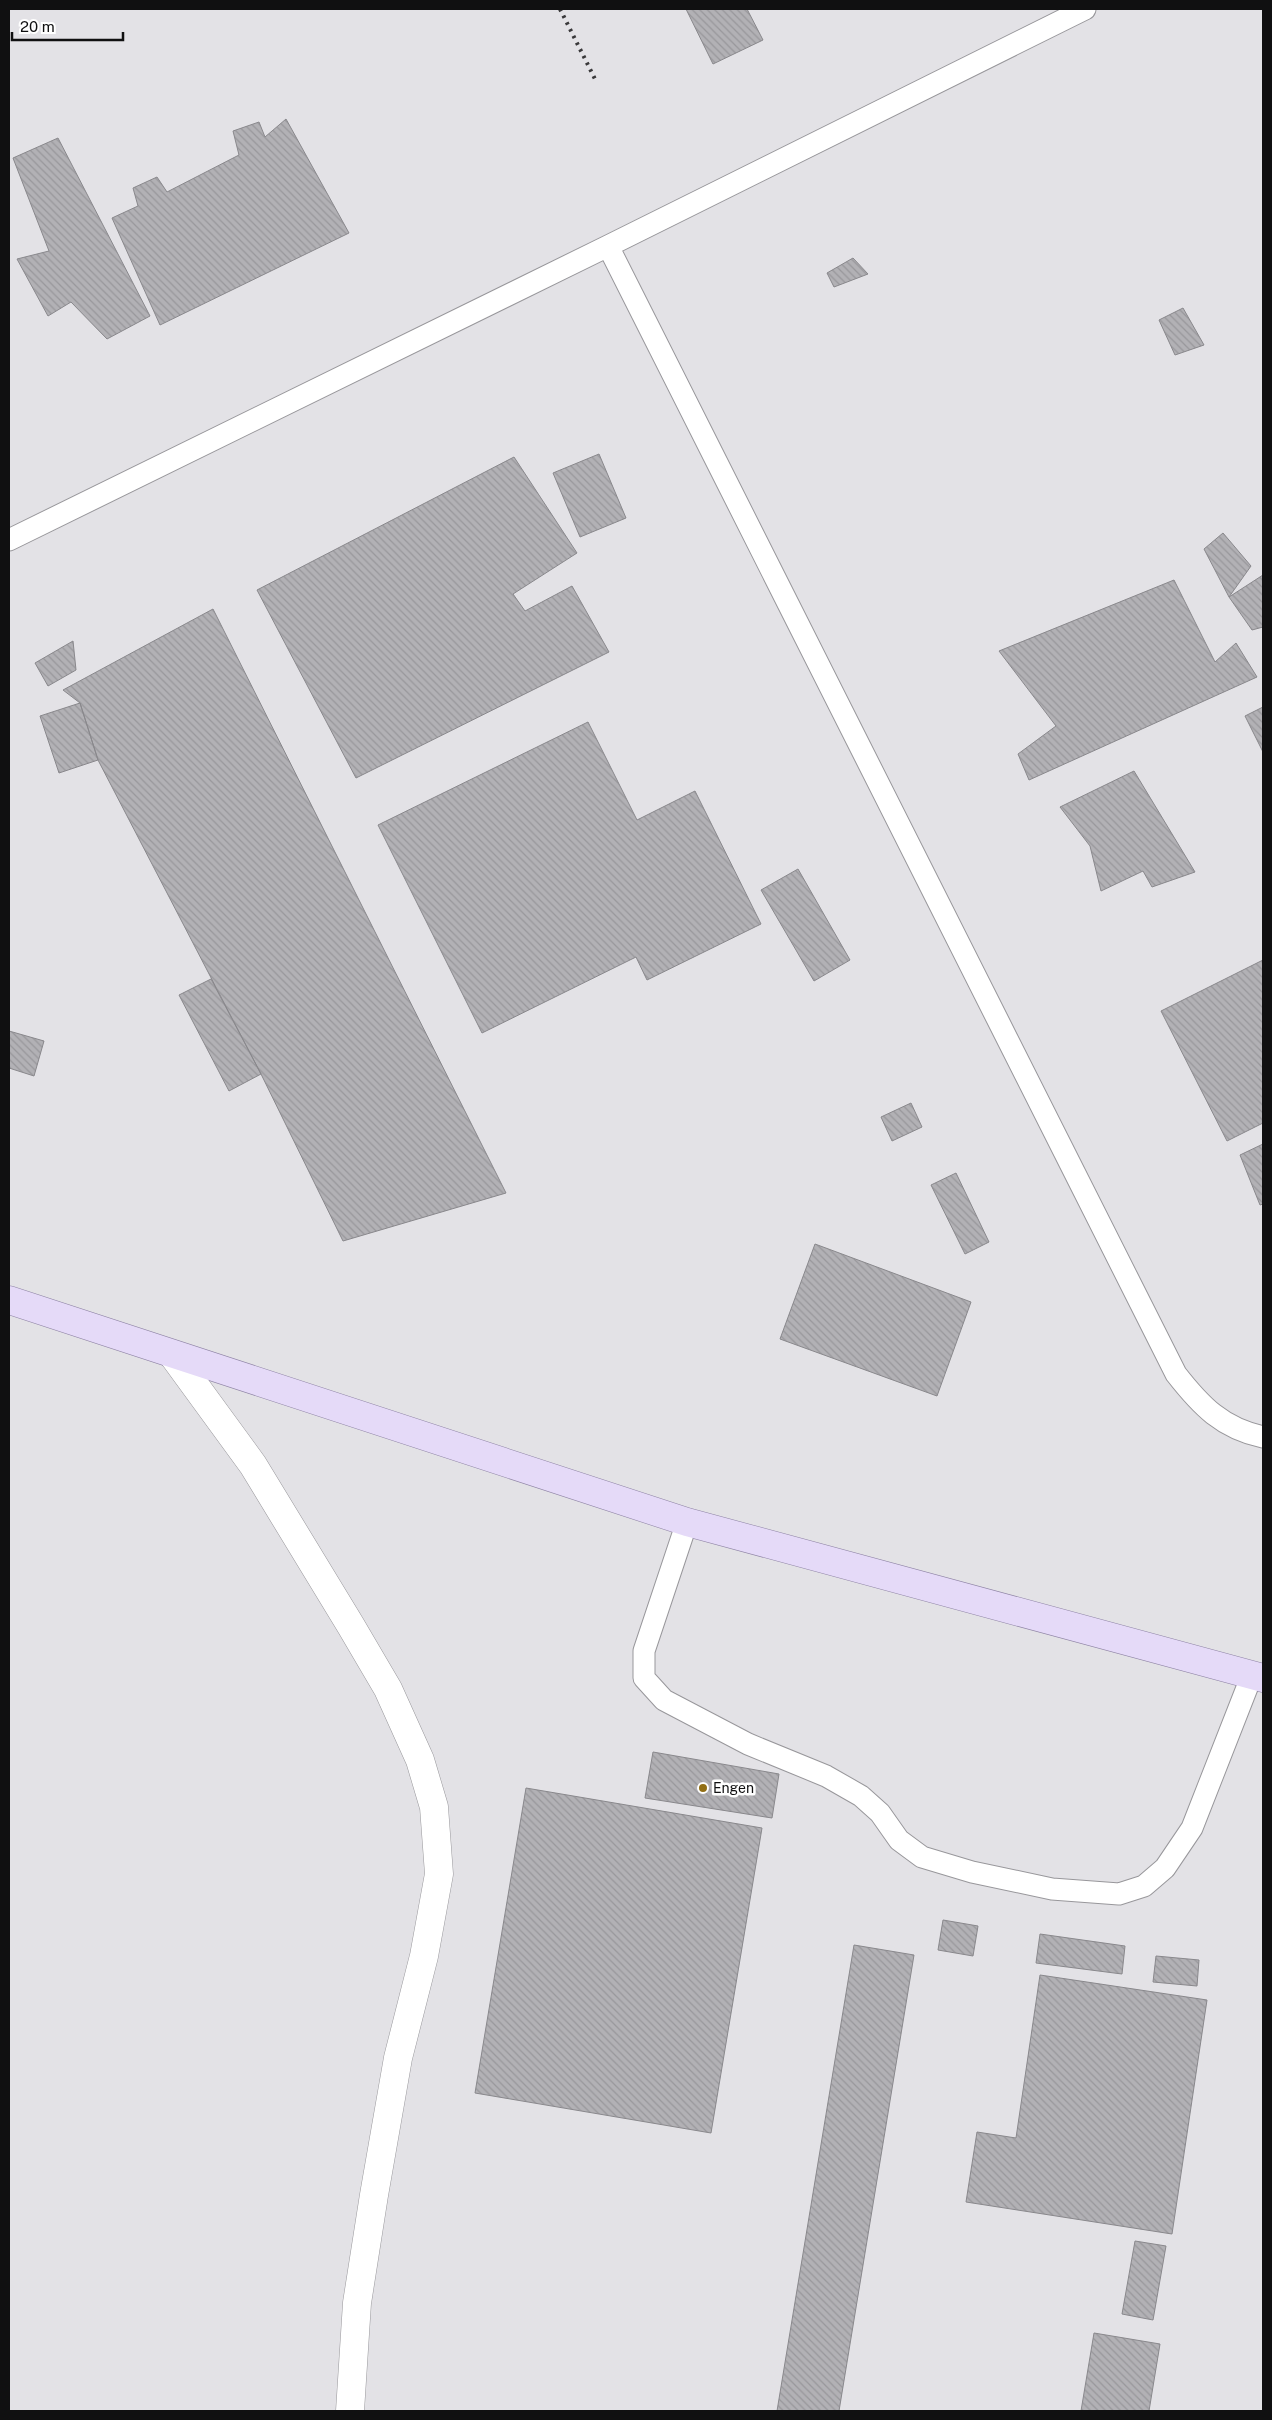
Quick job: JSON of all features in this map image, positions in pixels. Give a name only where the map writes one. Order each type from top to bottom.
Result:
[{"type":"main road","points":[[9,1300],[687,1522],[1258,1676]]},
{"type":"street","points":[[172,1354],[253,1465],[342,1609],[388,1689],[420,1760],[434,1807],[438,1874],[424,1956],[398,2058],[374,2195],[357,2303],[350,2411]]},
{"type":"lane","points":[[9,540],[1085,9]]},
{"type":"lane","points":[[608,246],[1176,1374],[1200,1404],[1222,1421],[1251,1435],[1263,1437]]},
{"type":"lane","points":[[687,1522],[644,1651],[644,1678],[664,1700],[748,1744],[826,1776],[861,1796],[880,1813],[899,1840],[922,1857],[972,1872],[1052,1889],[1119,1894],[1144,1886],[1165,1868],[1192,1828],[1258,1676]]},
{"type":"building","points":[[686,9],[747,9],[763,40],[713,64]]},
{"type":"building","points":[[286,119],[349,233],[160,325],[112,218],[138,206],[133,188],[157,177],[167,192],[239,155],[233,131],[259,122],[265,137]]},
{"type":"building","points":[[58,138],[150,316],[107,339],[71,302],[48,316],[17,259],[49,251],[13,158]]},
{"type":"building","points":[[853,258],[868,274],[834,287],[827,273]]},
{"type":"building","points":[[1183,308],[1204,345],[1175,355],[1159,320]]},
{"type":"building","points":[[599,454],[626,518],[580,537],[553,473]]},
{"type":"building","points":[[514,457],[577,553],[513,594],[525,611],[572,586],[609,652],[356,778],[257,590]]},
{"type":"building","points":[[1223,533],[1251,566],[1229,597],[1204,549]]},
{"type":"building","points":[[1263,575],[1263,627],[1252,630],[1229,597]]},
{"type":"building","points":[[1174,580],[1215,662],[1236,643],[1257,677],[1029,780],[1018,754],[1056,726],[999,651]]},
{"type":"building","points":[[213,609],[506,1193],[343,1241],[261,1074],[98,760],[80,703],[63,690]]},
{"type":"building","points":[[73,641],[76,670],[48,686],[35,663]]},
{"type":"building","points":[[80,703],[98,760],[59,773],[40,716]]},
{"type":"building","points":[[1263,707],[1263,752],[1245,716]]},
{"type":"building","points":[[588,722],[637,820],[695,791],[761,924],[647,980],[636,957],[482,1033],[378,825]]},
{"type":"building","points":[[1134,771],[1195,872],[1152,887],[1143,871],[1101,891],[1090,846],[1060,807]]},
{"type":"building","points":[[798,869],[850,960],[814,981],[761,890]]},
{"type":"building","points":[[1263,960],[1263,1123],[1227,1141],[1161,1011]]},
{"type":"building","points":[[211,979],[261,1074],[229,1091],[179,995]]},
{"type":"building","points":[[9,1031],[44,1041],[34,1076],[9,1068]]},
{"type":"building","points":[[911,1103],[922,1127],[892,1141],[881,1117]]},
{"type":"building","points":[[1263,1144],[1263,1204],[1260,1205],[1240,1155]]},
{"type":"building","points":[[956,1173],[989,1242],[965,1254],[931,1185]]},
{"type":"building","points":[[815,1244],[971,1302],[937,1396],[780,1339]]},
{"type":"building","points":[[653,1752],[779,1774],[772,1818],[645,1798]]},
{"type":"building","points":[[526,1788],[762,1828],[711,2133],[475,2093]]},
{"type":"building","points":[[943,1920],[978,1926],[973,1956],[938,1950]]},
{"type":"building","points":[[1040,1934],[1125,1946],[1122,1974],[1036,1963]]},
{"type":"building","points":[[854,1945],[914,1955],[839,2411],[777,2411]]},
{"type":"building","points":[[1156,1956],[1199,1960],[1197,1986],[1153,1982]]},
{"type":"building","points":[[1040,1975],[1207,2000],[1172,2234],[966,2202],[977,2132],[1016,2138]]},
{"type":"building","points":[[1135,2241],[1166,2246],[1153,2320],[1122,2314]]},
{"type":"building","points":[[1094,2333],[1160,2344],[1149,2411],[1081,2411]]},
{"type":"railway","points":[[560,9],[596,81]]},
{"type":"place","name":"Engen","points":[[703,1788]]}]
